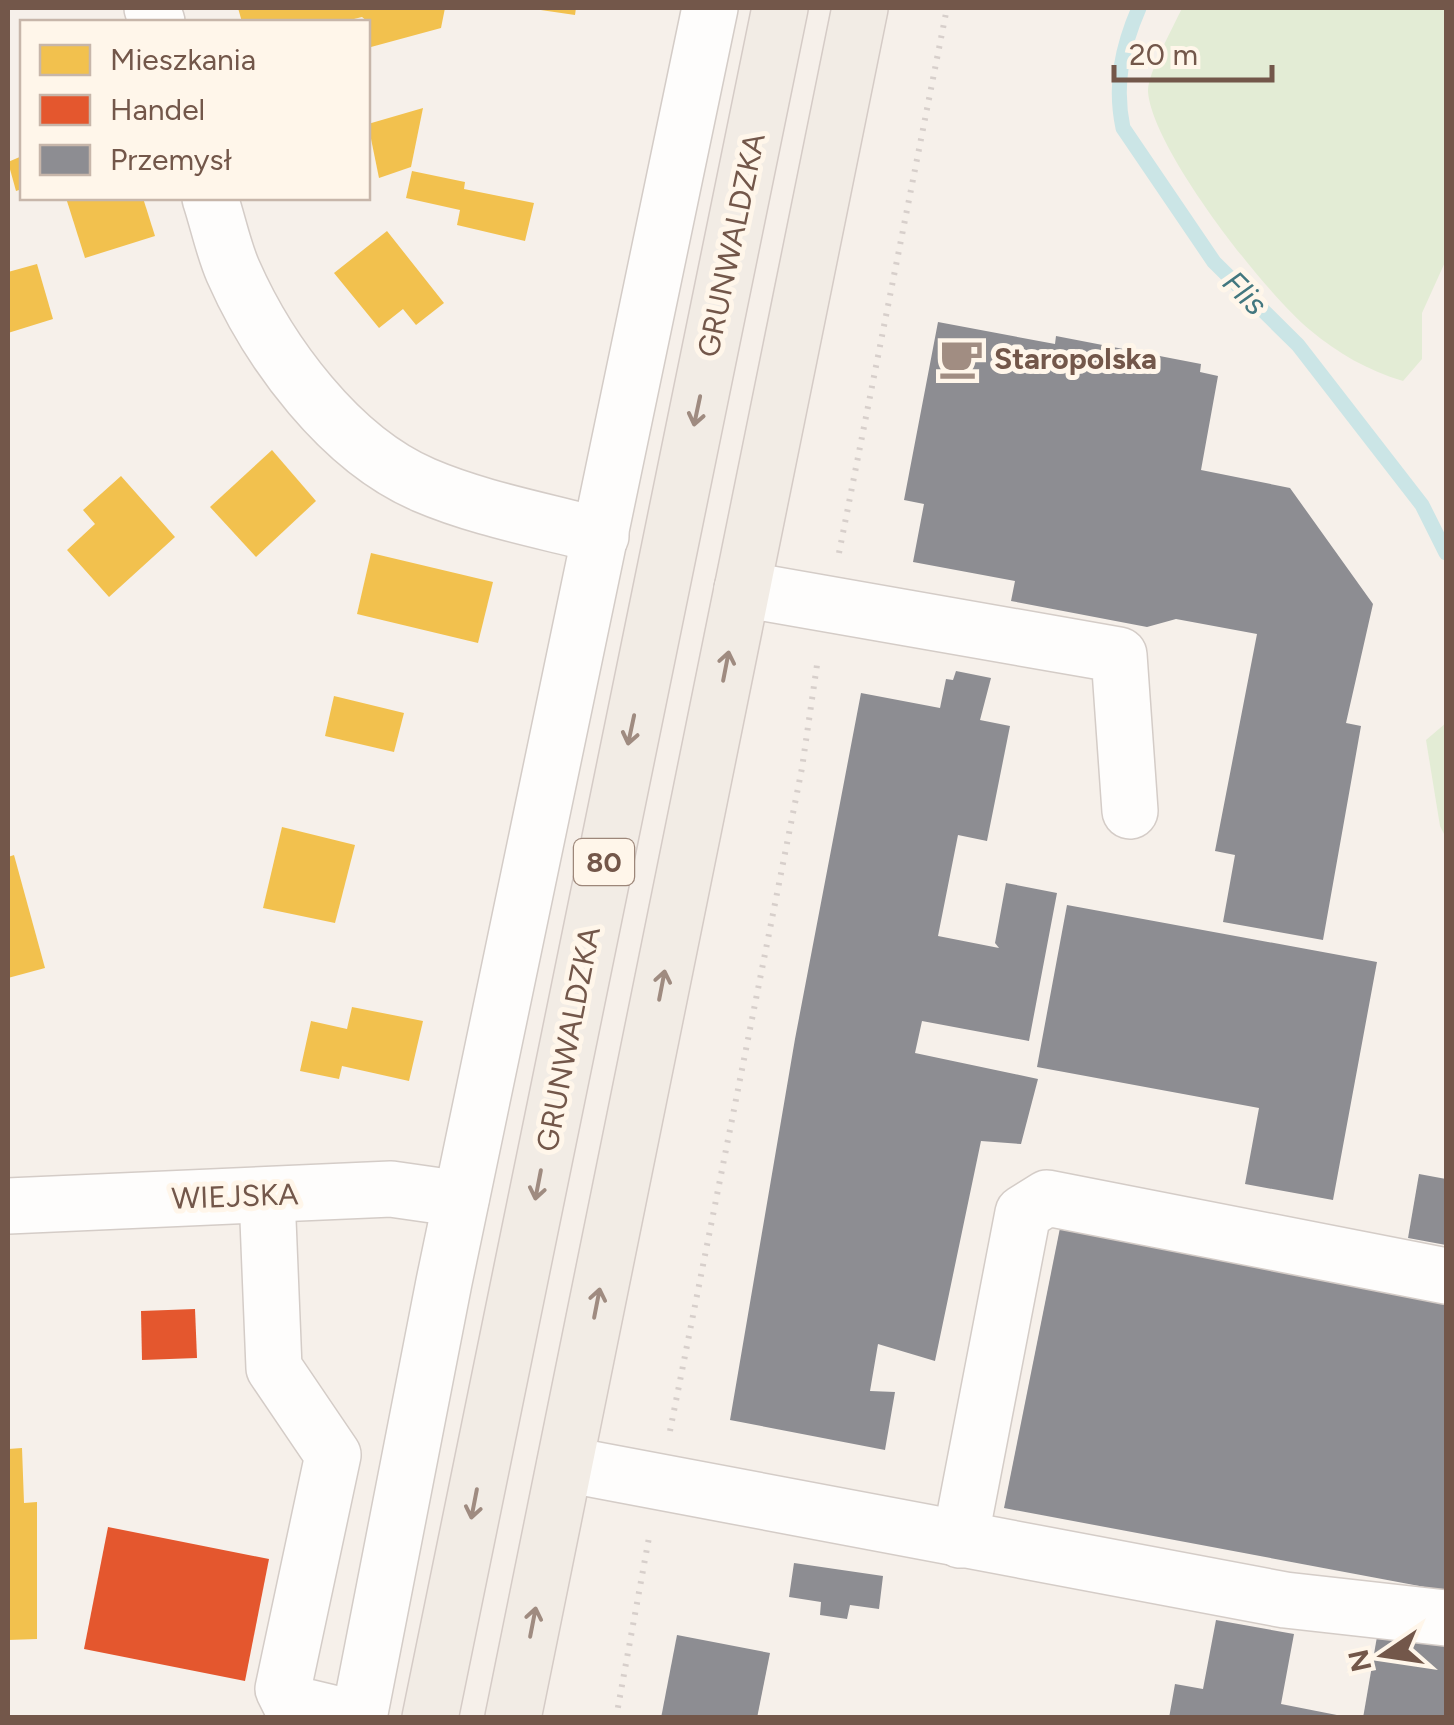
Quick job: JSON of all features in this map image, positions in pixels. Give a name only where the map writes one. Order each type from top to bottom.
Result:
[{"type":"main road","name":"GRUNWALDZKA","points":[[430,1718],[780,8]]},
{"type":"main road","points":[[514,1718],[860,8]]},
{"type":"street","points":[[267,1194],[274,1368],[334,1455],[283,1689],[290,1703],[356,1718],[710,8]]},
{"type":"street","points":[[211,200],[232,268],[256,317],[313,396],[381,460],[421,484],[601,536]]},
{"type":"street","points":[[742,589],[1119,655],[1130,812]]},
{"type":"street","name":"WIEJSKA","points":[[8,1206],[391,1189],[461,1199]]},
{"type":"street","points":[[960,1540],[1024,1213],[1047,1198],[1446,1276]]},
{"type":"street","points":[[565,1464],[659,1485],[1286,1600],[1446,1618]]},
{"type":"path","points":[[616,1718],[802,768],[828,606],[947,8]]},
{"type":"green space","points":[[1182,8],[1446,8],[1446,260],[1422,313],[1422,359],[1403,381],[1354,360],[1310,330],[1266,285],[1189,183],[1155,117],[1148,92],[1156,62]]},
{"type":"green space","points":[[1446,723],[1446,838],[1440,826],[1426,740]]},
{"type":"building: Mieszkania","points":[[238,8],[445,8],[441,28],[371,47],[370,20],[362,17],[241,20]]},
{"type":"building: Mieszkania","points":[[527,8],[576,8],[575,15]]},
{"type":"building: Mieszkania","points":[[423,108],[411,167],[379,178],[370,123]]},
{"type":"building: Mieszkania","points":[[20,157],[20,190],[16,191],[8,162]]},
{"type":"building: Mieszkania","points":[[412,171],[465,182],[464,189],[534,203],[525,241],[457,225],[460,210],[406,198]]},
{"type":"building: Mieszkania","points":[[67,200],[144,200],[155,236],[85,258]]},
{"type":"building: Mieszkania","points":[[387,231],[444,303],[416,325],[403,309],[379,328],[334,273]]},
{"type":"building: Mieszkania","points":[[37,264],[53,319],[8,333],[8,272]]},
{"type":"building: Mieszkania","points":[[272,450],[316,501],[256,557],[210,507]]},
{"type":"building: Mieszkania","points":[[121,476],[175,537],[109,597],[67,550],[95,524],[83,510]]},
{"type":"building: Mieszkania","points":[[371,553],[493,582],[478,643],[357,614]]},
{"type":"building: Mieszkania","points":[[334,696],[404,713],[394,752],[325,736]]},
{"type":"building: Mieszkania","points":[[282,827],[355,845],[335,923],[263,908]]},
{"type":"building: Mieszkania","points":[[14,855],[45,968],[8,978],[8,857]]},
{"type":"building: Mieszkania","points":[[352,1007],[423,1021],[409,1081],[342,1066],[339,1079],[300,1071],[311,1021],[347,1029]]},
{"type":"building: Mieszkania","points":[[22,1448],[24,1503],[37,1502],[37,1639],[8,1640],[8,1449]]},
{"type":"building: Handel","points":[[195,1309],[197,1358],[142,1360],[141,1311]]},
{"type":"building: Handel","points":[[108,1527],[269,1559],[245,1681],[84,1649]]},
{"type":"building: Przemysł","points":[[938,322],[1055,344],[1056,336],[1201,364],[1200,372],[1218,376],[1201,470],[1290,488],[1373,604],[1346,723],[1361,726],[1323,940],[1223,922],[1235,855],[1215,851],[1257,634],[1176,619],[1147,627],[1011,601],[1015,581],[913,562],[924,504],[904,500]]},
{"type":"building: Przemysł","points":[[956,671],[991,678],[980,720],[1010,726],[987,841],[958,835],[938,936],[999,948],[995,943],[1006,883],[1057,893],[1029,1041],[922,1021],[915,1053],[1038,1079],[1021,1144],[981,1141],[935,1361],[878,1344],[870,1391],[895,1392],[885,1450],[730,1420],[795,1039],[861,693],[940,708],[946,679],[953,680]]},
{"type":"building: Przemysł","points":[[1067,905],[1377,962],[1333,1200],[1245,1184],[1259,1108],[1037,1067]]},
{"type":"building: Przemysł","points":[[1419,1174],[1446,1179],[1446,1245],[1408,1238]]},
{"type":"building: Przemysł","points":[[1061,1223],[1446,1297],[1446,1591],[1004,1508]]},
{"type":"building: Przemysł","points":[[794,1563],[883,1576],[879,1609],[850,1605],[847,1619],[820,1615],[821,1602],[789,1597]]},
{"type":"building: Przemysł","points":[[1216,1620],[1294,1634],[1281,1704],[1352,1718],[1169,1718],[1175,1684],[1203,1689]]},
{"type":"building: Przemysł","points":[[1379,1625],[1446,1637],[1446,1718],[1363,1718]]},
{"type":"building: Przemysł","points":[[677,1635],[770,1653],[757,1718],[661,1718]]},
{"type":"waterway","name":"Flis","points":[[1139,8],[1121,66],[1123,128],[1214,262],[1298,345],[1422,505],[1446,553]]},
{"type":"place","name":"Staropolska","points":[[961,358]]}]
